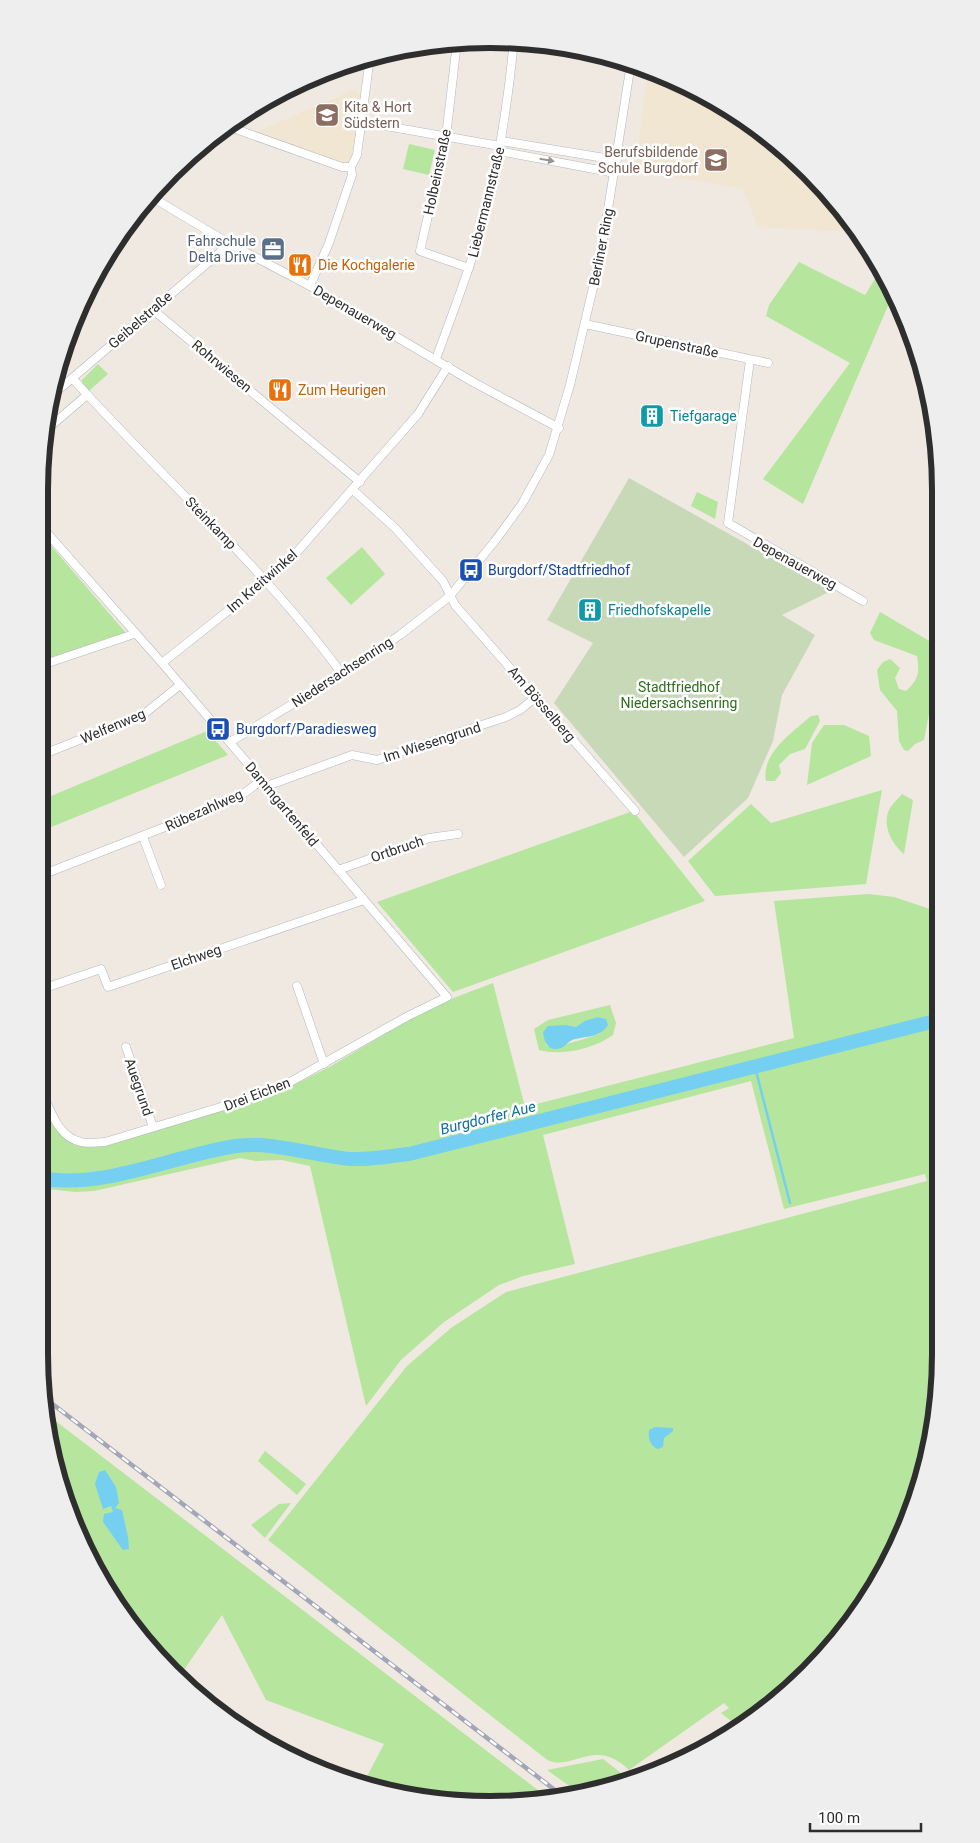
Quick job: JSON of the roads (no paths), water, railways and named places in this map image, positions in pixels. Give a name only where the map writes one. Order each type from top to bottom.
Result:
[{"type":"street","name":"Holbeinstraße","points":[[456,48],[446,136],[420,251],[469,268]]},
{"type":"street","name":"Liebermannstraße","points":[[436,359],[469,268],[484,217],[500,146],[513,48]]},
{"type":"street","points":[[310,286],[342,209],[352,175],[351,167],[357,155],[363,122],[369,65]]},
{"type":"street","name":"Berliner Ring","points":[[559,428],[601,254],[630,70]]},
{"type":"street","points":[[363,122],[500,146],[615,173]]},
{"type":"street","points":[[235,129],[342,167],[351,167]]},
{"type":"street","points":[[500,146],[617,160]]},
{"type":"street","name":"Depenauerweg","points":[[156,199],[230,244],[310,286],[473,382],[559,428]]},
{"type":"street","name":"Geibelstraße","points":[[59,390],[230,244]]},
{"type":"street","name":"Rohrwiesen","points":[[152,309],[360,482]]},
{"type":"street","name":"Grupenstraße","points":[[585,324],[768,363]]},
{"type":"street","name":"Depenauerweg","points":[[750,360],[728,523],[863,601]]},
{"type":"street","name":"Im Kreitwinkel","points":[[162,663],[267,580],[297,552],[354,490],[418,414],[448,366]]},
{"type":"street","name":"Steinkamp","points":[[73,379],[267,580],[302,621],[342,674]]},
{"type":"street","points":[[52,425],[87,394]]},
{"type":"street","name":"Niedersachsenring","points":[[230,742],[342,674],[400,635],[450,596],[495,541],[522,504],[549,455],[559,428]]},
{"type":"street","points":[[354,490],[396,528],[443,581],[450,596]]},
{"type":"street","name":"Dammgartenfeld","points":[[48,534],[115,613],[162,663],[447,997]]},
{"type":"street","name":"Am Bösselberg","points":[[450,596],[635,811]]},
{"type":"street","points":[[48,663],[134,634]]},
{"type":"street","name":"Welfenweg","points":[[48,752],[144,714],[180,684]]},
{"type":"street","name":"Im Wiesengrund","points":[[264,783],[352,755],[377,760],[407,751],[506,717],[520,710],[536,697]]},
{"type":"street","name":"Rübezahlweg","points":[[48,873],[229,802],[264,783]]},
{"type":"street","name":"Ortbruch","points":[[338,870],[429,838],[458,834]]},
{"type":"street","points":[[143,837],[161,885]]},
{"type":"street","name":"Elchweg","points":[[48,987],[101,969],[108,987],[364,900]]},
{"type":"street","points":[[298,986],[324,1064]]},
{"type":"street","name":"Drei Eichen","points":[[48,1106],[57,1124],[66,1136],[81,1142],[105,1142],[274,1091],[408,1016],[447,997]]},
{"type":"street","name":"Auegrund","points":[[126,1048],[153,1127]]},
{"type":"water","points":[[598,1017],[606,1019],[608,1025],[601,1032],[572,1040],[558,1049],[551,1048],[546,1043],[543,1032],[548,1026],[567,1025],[576,1027],[585,1021]]},
{"type":"water","points":[[655,1427],[673,1428],[673,1431],[664,1438],[663,1447],[658,1449],[651,1444],[649,1436],[649,1430]]},
{"type":"water","points":[[105,1470],[116,1487],[119,1503],[115,1508],[122,1510],[129,1549],[123,1550],[103,1522],[104,1514],[113,1512],[111,1506],[103,1509],[95,1484],[99,1472]]},
{"type":"waterway","name":"Burgdorfer Aue","points":[[48,1179],[88,1179],[113,1176],[212,1151],[250,1145],[265,1145],[352,1159],[409,1154],[932,1022]]},
{"type":"waterway","points":[[755,1067],[790,1203]]},
{"type":"railway","points":[[50,1402],[556,1791]]},
{"type":"place","name":"Kita & Hort Südstern","points":[[327,115]]},
{"type":"place","name":"Berufsbildende Schule Burgdorf","points":[[716,160]]},
{"type":"place","name":"Fahrschule Delta Drive","points":[[273,249]]},
{"type":"place","name":"Die Kochgalerie","points":[[300,265]]},
{"type":"place","name":"Zum Heurigen","points":[[280,390]]},
{"type":"place","name":"Tiefgarage","points":[[652,416]]},
{"type":"place","name":"Burgdorf/Stadtfriedhof","points":[[471,570]]},
{"type":"place","name":"Friedhofskapelle","points":[[590,610]]},
{"type":"place","name":"Burgdorf/Paradiesweg","points":[[218,729]]},
{"type":"park label","name":"Stadtfriedhof Niedersachsenring","points":[[679,696]]}]
